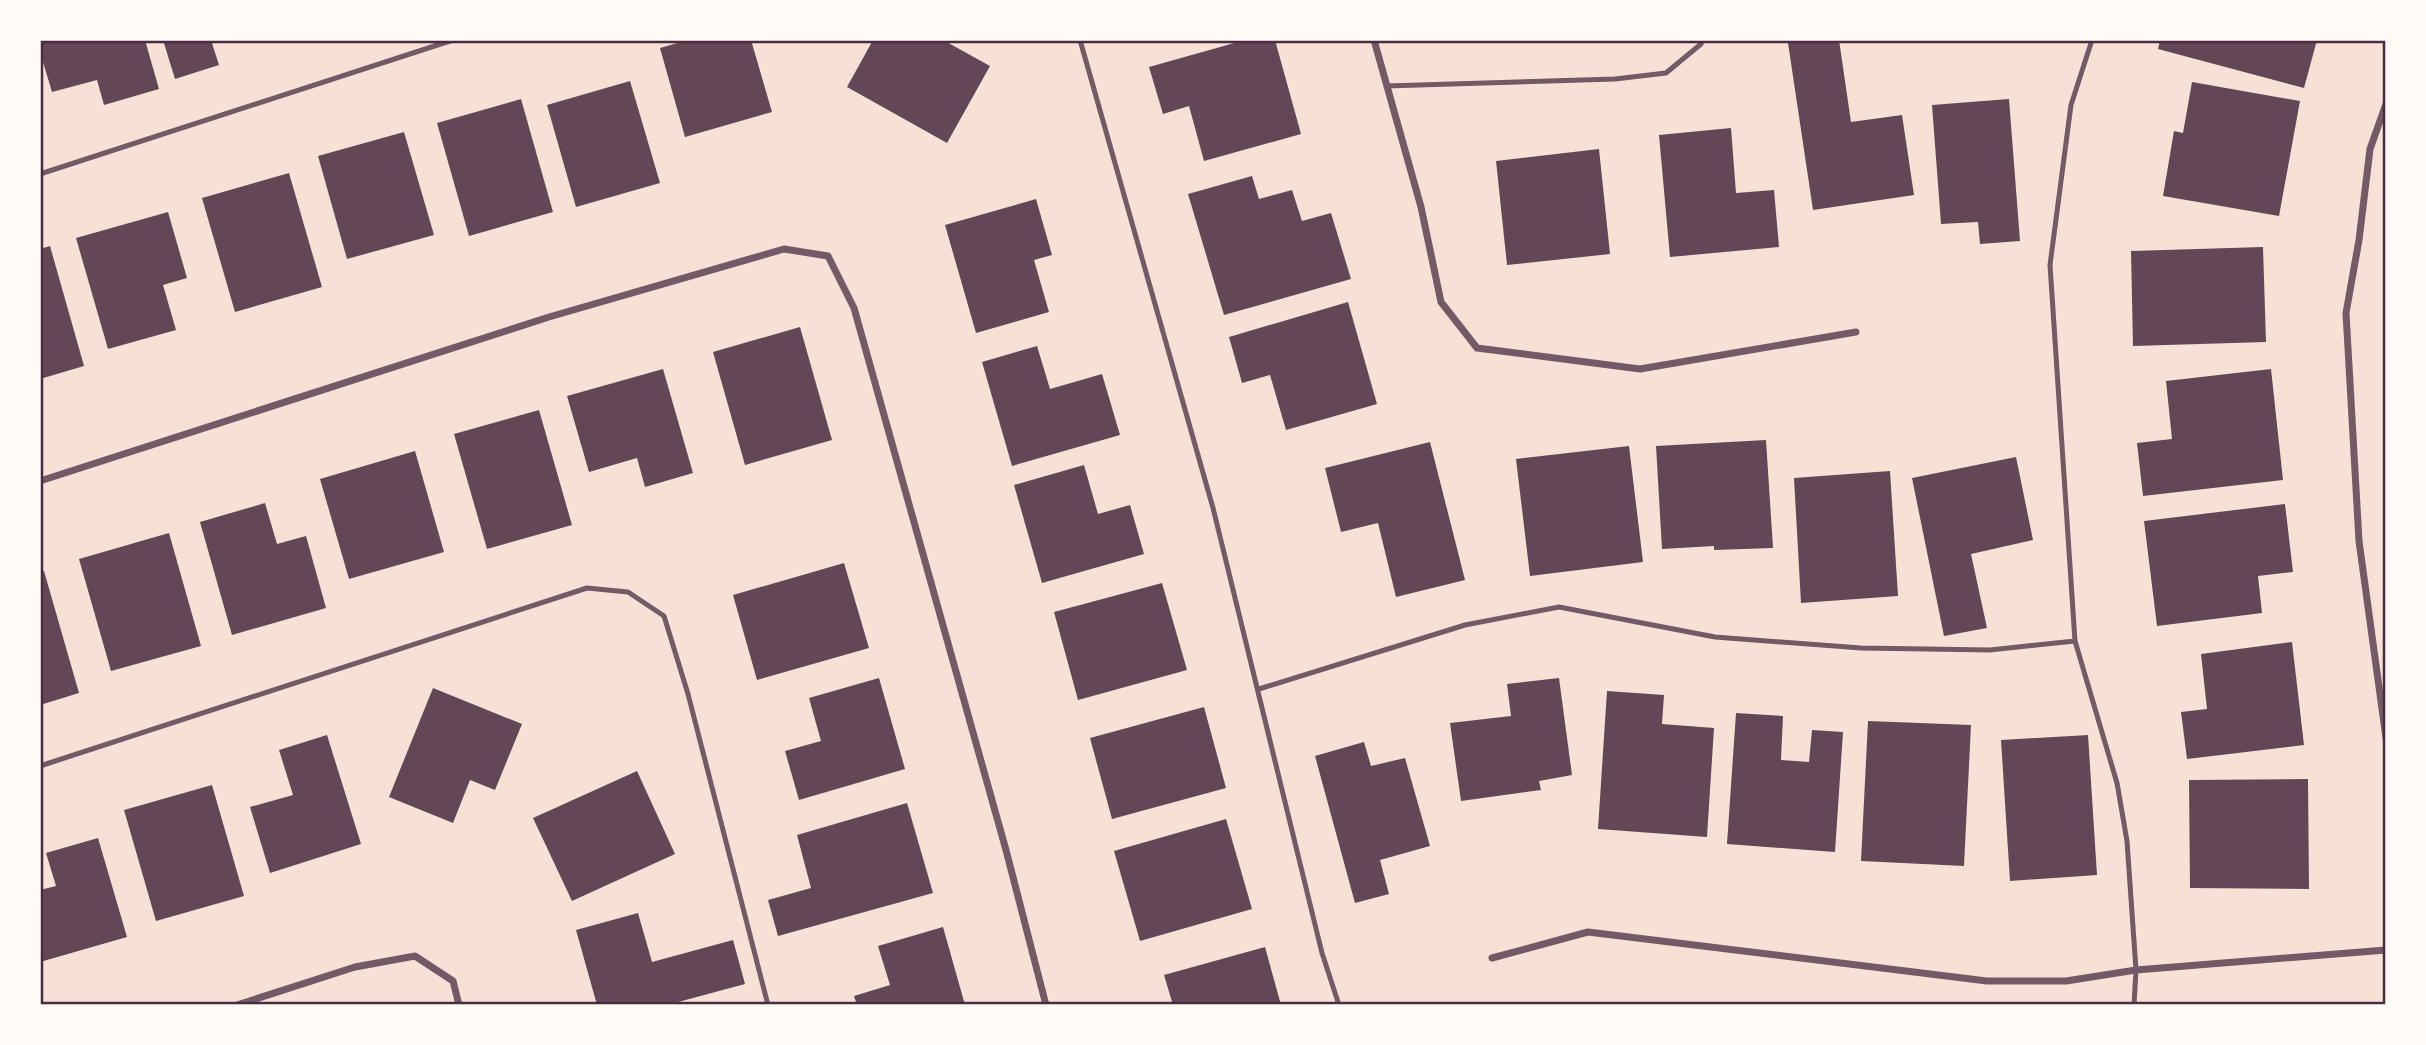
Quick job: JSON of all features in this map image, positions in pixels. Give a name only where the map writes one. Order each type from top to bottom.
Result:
[{"type":"street","points":[[1374,40],[1421,207],[1441,302],[1477,348],[1640,369],[1856,332]]},
{"type":"street","points":[[2386,104],[2370,149],[2359,240],[2346,313],[2359,541],[2386,738]]},
{"type":"street","points":[[40,481],[549,317],[784,249],[828,256],[854,307],[1006,850],[1046,1005]]},
{"type":"street","points":[[1492,958],[1588,932],[1987,981],[2066,981],[2136,970],[2386,950]]},
{"type":"street","points":[[237,1005],[355,967],[415,956],[453,981],[459,1005]]},
{"type":"lane","points":[[40,174],[453,40]]},
{"type":"lane","points":[[1080,40],[1206,482],[1322,953],[1339,1005]]},
{"type":"lane","points":[[1386,86],[1615,79],[1666,73],[1701,44],[1702,40]]},
{"type":"lane","points":[[2092,40],[2071,105],[2050,265],[2075,641],[2117,783],[2126,841],[2136,970],[2134,1005]]},
{"type":"lane","points":[[40,766],[587,588],[628,592],[664,616],[688,694],[768,1005]]},
{"type":"lane","points":[[1259,689],[1465,625],[1559,607],[1715,637],[1861,648],[1990,650],[2075,641]]},
{"type":"building","points":[[40,40],[145,40],[159,89],[104,105],[97,80],[52,92],[40,52]]},
{"type":"building","points":[[163,40],[211,40],[219,65],[175,79]]},
{"type":"building","points":[[688,40],[751,40],[772,112],[685,137],[660,48]]},
{"type":"building","points":[[873,40],[943,40],[990,66],[947,143],[847,87]]},
{"type":"building","points":[[1245,40],[1275,40],[1301,134],[1204,161],[1189,106],[1163,114],[1149,67]]},
{"type":"building","points":[[1839,40],[1851,122],[1902,115],[1914,195],[1813,210],[1788,43]]},
{"type":"building","points":[[2160,40],[2317,40],[2304,88],[2158,49]]},
{"type":"building","points":[[630,81],[660,183],[576,207],[547,105]]},
{"type":"building","points":[[2192,82],[2300,101],[2279,216],[2163,196],[2174,131],[2183,133]]},
{"type":"building","points":[[521,99],[553,212],[469,236],[437,123]]},
{"type":"building","points":[[2009,99],[2020,241],[1980,244],[1978,222],[1941,224],[1932,105]]},
{"type":"building","points":[[1731,128],[1736,193],[1774,190],[1779,247],[1670,257],[1659,135]]},
{"type":"building","points":[[404,132],[434,235],[347,259],[318,156]]},
{"type":"building","points":[[1599,149],[1610,254],[1507,265],[1496,161]]},
{"type":"building","points":[[289,173],[322,287],[235,312],[202,198]]},
{"type":"building","points":[[1252,176],[1259,199],[1292,190],[1302,221],[1331,213],[1351,279],[1224,315],[1188,194]]},
{"type":"building","points":[[1036,199],[1052,255],[1034,260],[1049,312],[976,333],[945,225]]},
{"type":"building","points":[[168,212],[187,278],[163,285],[176,330],[108,349],[76,238]]},
{"type":"building","points":[[50,246],[84,366],[40,379],[40,249]]},
{"type":"building","points":[[2263,247],[2266,342],[2133,346],[2131,251]]},
{"type":"building","points":[[1348,302],[1377,404],[1286,430],[1270,375],[1242,383],[1229,337]]},
{"type":"building","points":[[800,327],[832,440],[745,465],[713,352]]},
{"type":"building","points":[[1037,346],[1050,389],[1102,374],[1120,435],[1012,466],[982,362]]},
{"type":"building","points":[[663,369],[693,473],[645,487],[637,458],[589,472],[567,396]]},
{"type":"building","points":[[2271,369],[2283,480],[2143,496],[2137,443],[2172,439],[2166,381]]},
{"type":"building","points":[[539,410],[572,525],[487,549],[454,434]]},
{"type":"building","points":[[1766,440],[1773,548],[1714,550],[1714,546],[1662,549],[1656,446]]},
{"type":"building","points":[[1430,442],[1465,580],[1396,597],[1378,523],[1341,532],[1325,468]]},
{"type":"building","points":[[1629,446],[1643,562],[1530,576],[1516,459]]},
{"type":"building","points":[[415,451],[444,552],[349,579],[320,479]]},
{"type":"building","points":[[2016,457],[2033,540],[1971,554],[1987,628],[1944,636],[1912,478]]},
{"type":"building","points":[[1084,465],[1098,514],[1130,505],[1144,554],[1042,583],[1014,485]]},
{"type":"building","points":[[1890,471],[1898,596],[1801,603],[1794,478]]},
{"type":"building","points":[[265,503],[277,544],[306,536],[326,608],[232,635],[200,522]]},
{"type":"building","points":[[2285,504],[2293,572],[2258,576],[2262,613],[2157,626],[2144,521]]},
{"type":"building","points":[[169,533],[201,646],[111,671],[79,559]]},
{"type":"building","points":[[844,563],[869,648],[757,680],[733,595]]},
{"type":"building","points":[[44,571],[79,693],[40,705],[40,572]]},
{"type":"building","points":[[1162,583],[1187,670],[1078,700],[1054,612]]},
{"type":"building","points":[[2292,642],[2304,745],[2187,759],[2181,712],[2207,709],[2201,654]]},
{"type":"building","points":[[879,678],[905,769],[799,800],[785,751],[821,741],[809,698]]},
{"type":"building","points":[[1559,678],[1572,775],[1539,781],[1541,790],[1461,801],[1450,723],[1511,716],[1507,684]]},
{"type":"building","points":[[433,688],[522,724],[495,790],[470,780],[453,823],[389,797]]},
{"type":"building","points":[[1607,691],[1664,695],[1662,724],[1714,728],[1707,837],[1598,829]]},
{"type":"building","points":[[1204,707],[1226,788],[1112,819],[1090,738]]},
{"type":"building","points":[[1736,713],[1783,716],[1781,760],[1809,762],[1812,730],[1843,732],[1835,852],[1727,844]]},
{"type":"building","points":[[1868,721],[1971,725],[1964,866],[1861,861]]},
{"type":"building","points":[[327,735],[361,844],[270,873],[250,807],[293,795],[279,750]]},
{"type":"building","points":[[2088,735],[2097,875],[2010,881],[2001,740]]},
{"type":"building","points":[[1364,742],[1371,766],[1405,758],[1430,846],[1380,860],[1389,894],[1355,903],[1315,756]]},
{"type":"building","points":[[637,771],[675,854],[572,901],[533,818]]},
{"type":"building","points":[[2308,779],[2309,889],[2190,888],[2189,780]]},
{"type":"building","points":[[212,785],[244,896],[156,921],[124,810]]},
{"type":"building","points":[[907,803],[933,893],[778,936],[768,900],[811,888],[797,835]]},
{"type":"building","points":[[1226,819],[1252,909],[1140,941],[1114,851]]},
{"type":"building","points":[[98,838],[127,937],[40,962],[40,890],[56,886],[46,853]]},
{"type":"building","points":[[638,913],[652,962],[733,940],[745,984],[667,1005],[597,1005],[576,930]]},
{"type":"building","points":[[943,927],[965,1005],[857,1005],[854,996],[890,985],[878,946]]},
{"type":"building","points":[[1265,947],[1281,1005],[1173,1005],[1164,975]]}]
